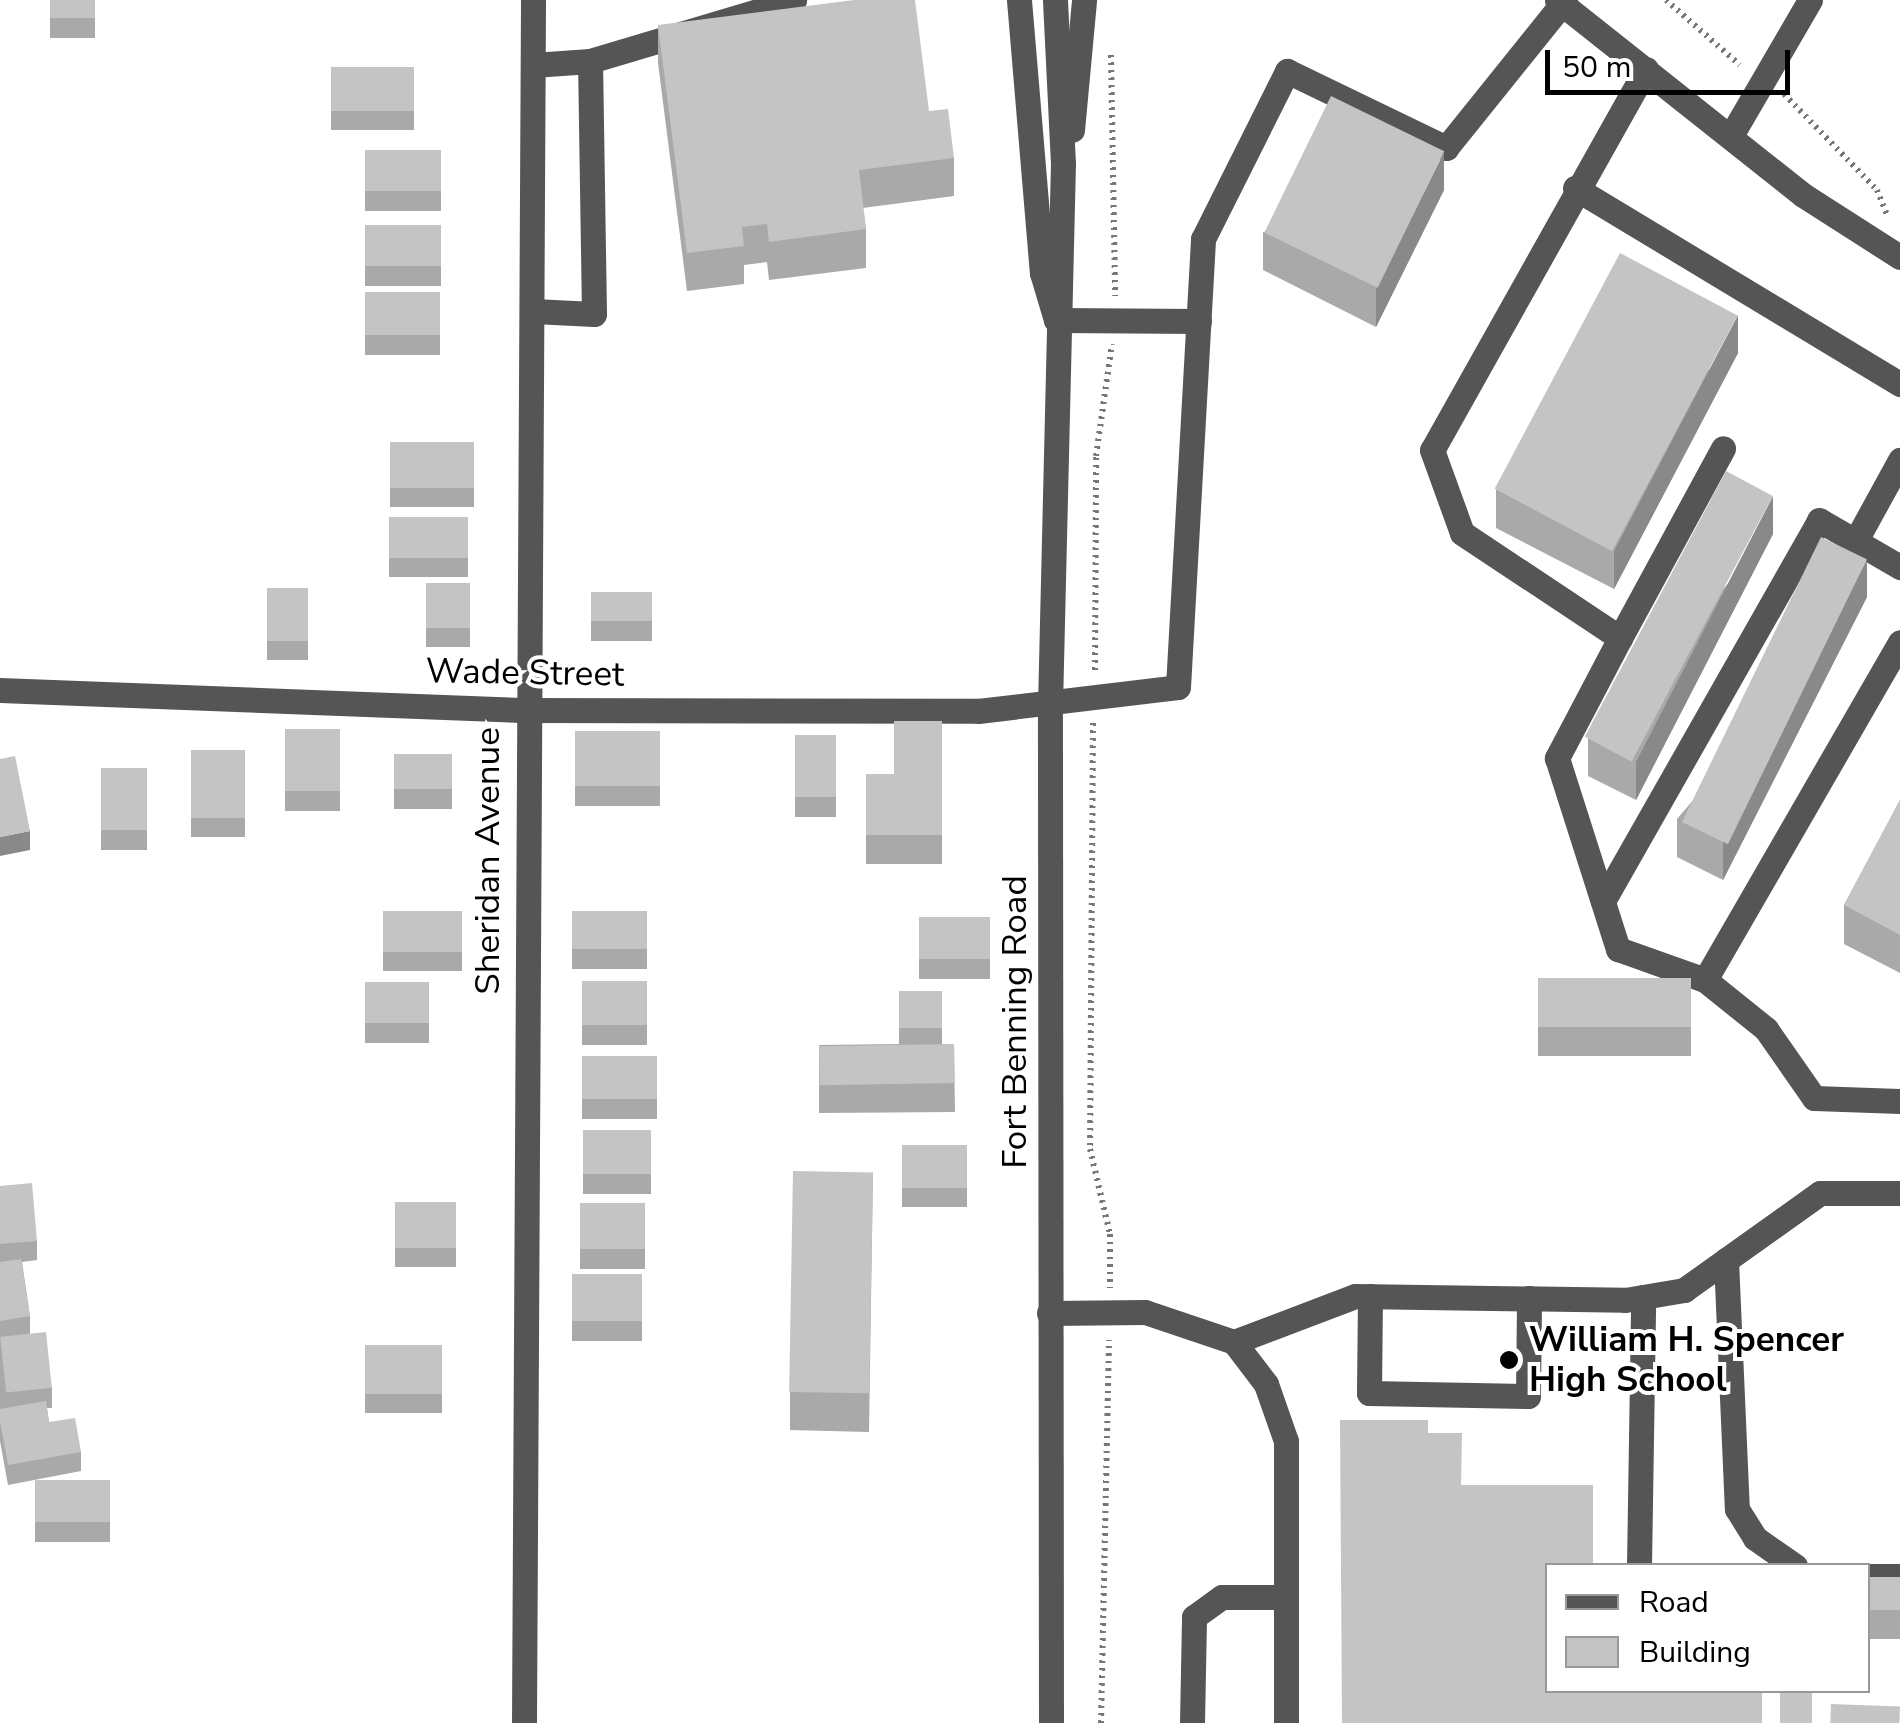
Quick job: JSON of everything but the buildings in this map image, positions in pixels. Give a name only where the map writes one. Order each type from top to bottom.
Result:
[{"type":"street","name":"Sheridan Avenue","points":[[524,1723],[522,710],[533,312],[533,0]]},
{"type":"street","points":[[533,64],[590,61],[794,0]]},
{"type":"street","name":"Fort Benning Road","points":[[1019,0],[1042,273],[1056,320]]},
{"type":"street","name":"Fort Benning Road","points":[[1051,1723],[1050,706],[1062,164],[1055,0]]},
{"type":"street","points":[[1062,164],[1076,120],[1084,0]]},
{"type":"street","points":[[1732,134],[1810,0]]},
{"type":"street","points":[[1056,320],[1199,321],[1203,239],[1287,70],[1446,148],[1561,1],[1895,254]]},
{"type":"street","points":[[533,312],[594,314],[590,61]]},
{"type":"street","points":[[1620,638],[1483,554],[1462,534],[1432,450],[1575,188],[1646,69]]},
{"type":"street","points":[[1575,188],[1900,384]]},
{"type":"street","name":"Wade Street","points":[[0,690],[522,710],[1050,706],[1178,687],[1199,321]]},
{"type":"street","points":[[1723,448],[1557,758],[1618,949],[1705,980],[1766,1029],[1814,1098],[1900,1101]]},
{"type":"street","points":[[1855,542],[1900,460]]},
{"type":"street","points":[[1603,901],[1820,520],[1900,567]]},
{"type":"street","points":[[1705,980],[1900,642]]},
{"type":"street","points":[[1234,1342],[1316,1306],[1370,1296],[1643,1297],[1684,1290],[1792,1204],[1820,1193],[1900,1193]]},
{"type":"street","points":[[1726,1260],[1737,1510],[1754,1538],[1791,1563]]},
{"type":"street","points":[[1370,1296],[1369,1393],[1528,1396],[1529,1298]]},
{"type":"street","points":[[1639,1563],[1643,1297]]},
{"type":"street","points":[[1049,1313],[1145,1312],[1234,1342],[1266,1384],[1286,1440],[1286,1723]]},
{"type":"street","points":[[1870,1576],[1900,1576]]},
{"type":"street","points":[[1192,1723],[1194,1617],[1222,1597],[1286,1597]]},
{"type":"path","points":[[1666,0],[1762,80],[1793,100],[1886,201],[1895,254]]},
{"type":"path","points":[[1101,1723],[1110,1234],[1090,1149],[1096,456],[1113,320],[1112,46]]},
{"type":"place","name":"William H. Spencer High School","points":[[1509,1360]]}]
